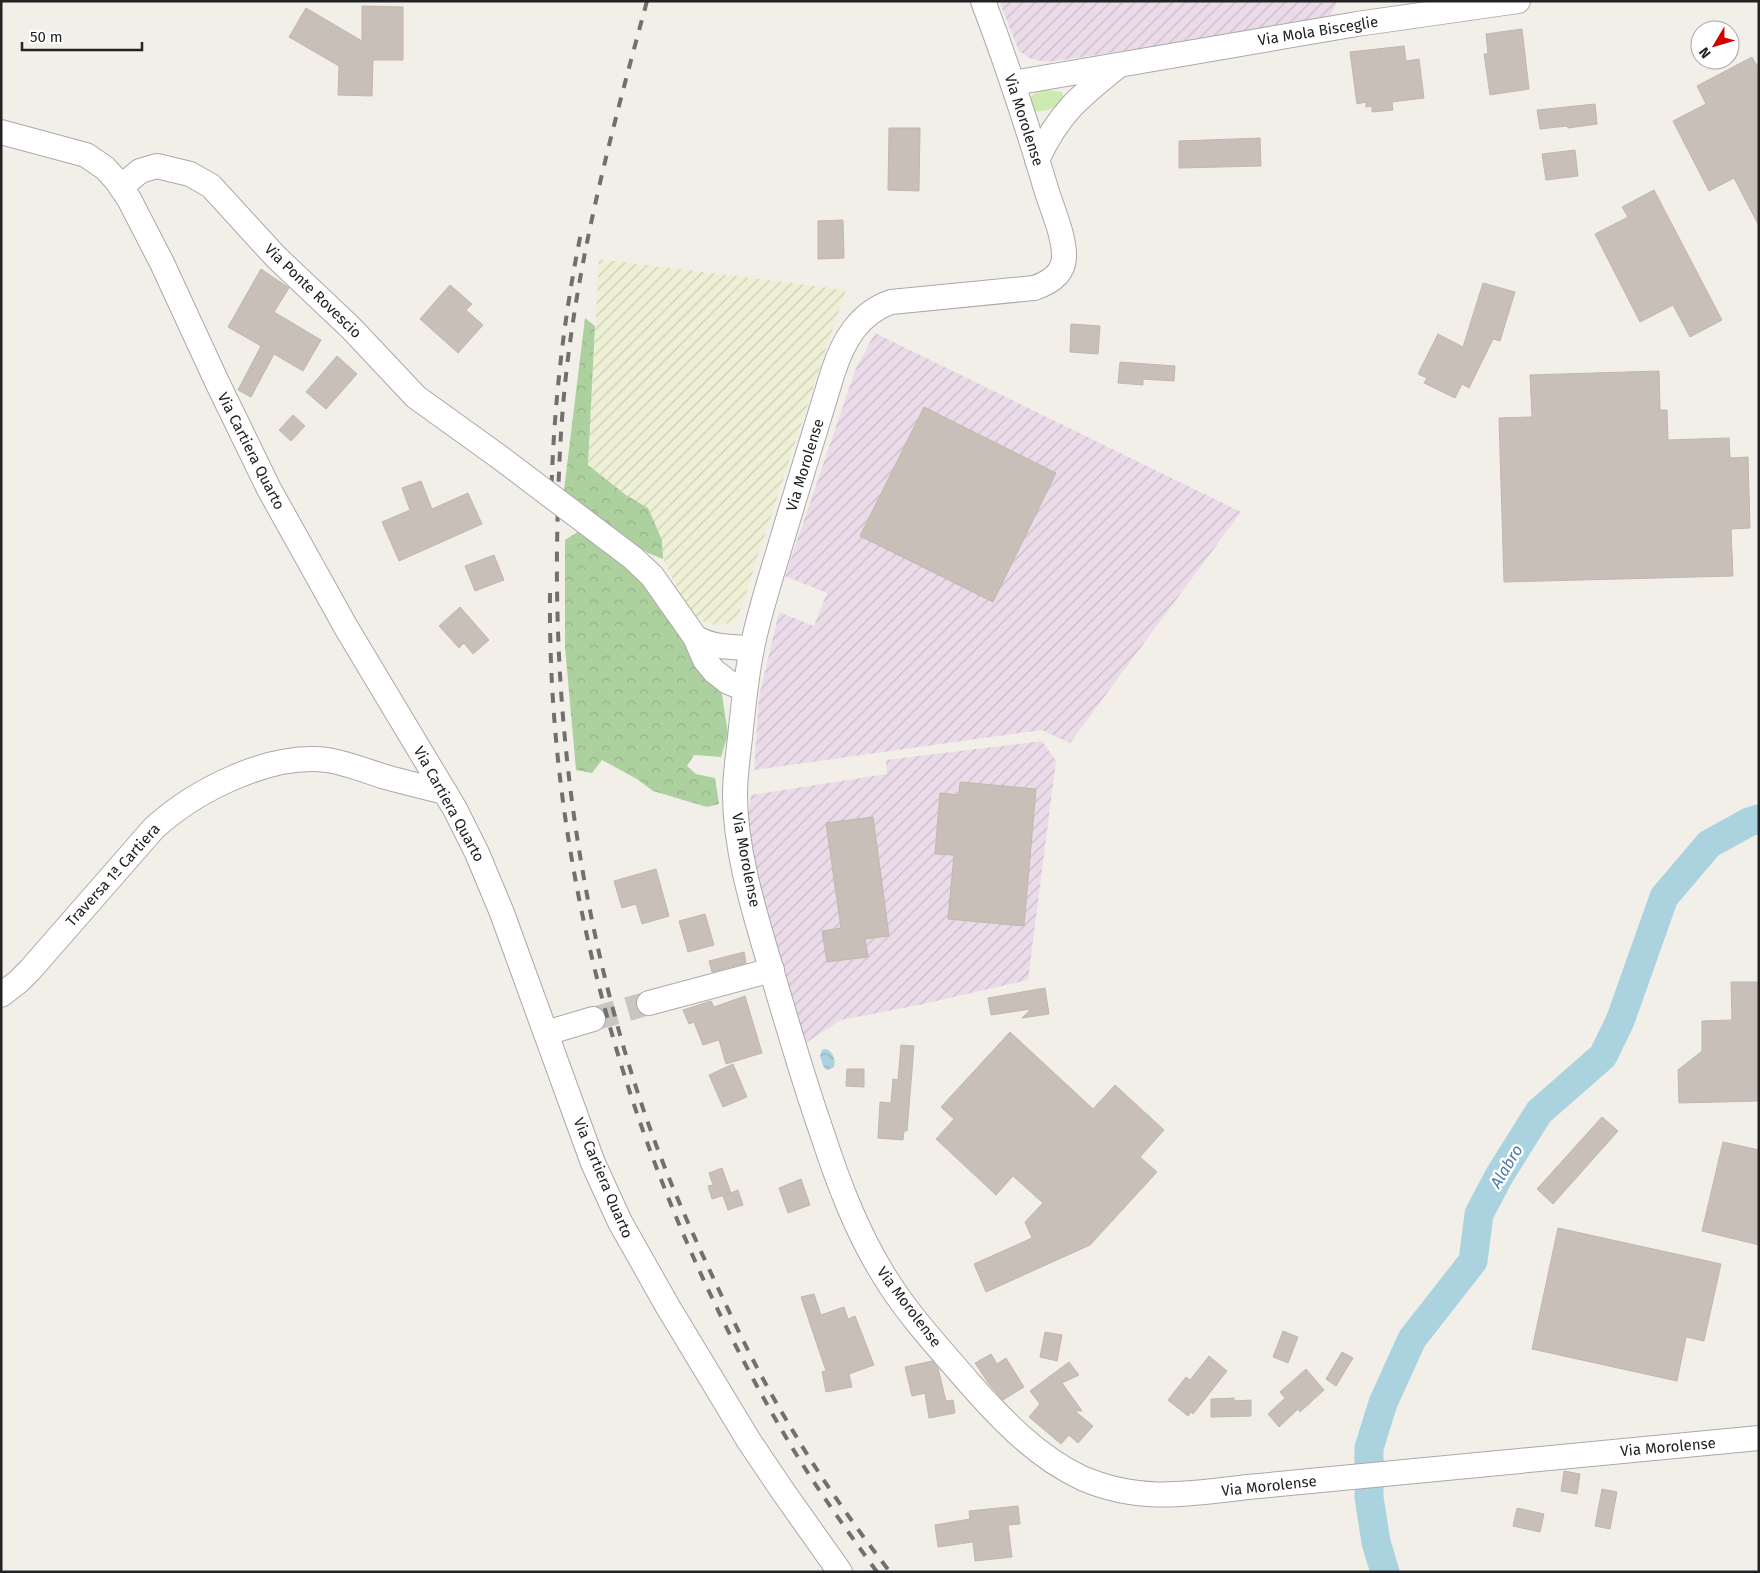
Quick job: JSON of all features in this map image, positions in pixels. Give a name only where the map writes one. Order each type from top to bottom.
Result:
[{"type":"street","name":"Via Morolense","points":[[983,1],[1013,84],[1037,160],[1062,242],[1064,258],[1058,274],[1048,283],[1034,288],[891,302],[874,310],[856,327],[841,347],[762,607],[752,648],[745,688],[736,782],[736,824],[750,890],[802,1075],[832,1165],[873,1258],[895,1292],[933,1340],[990,1406],[1020,1436],[1044,1456],[1070,1472],[1102,1486],[1138,1494],[1158,1496],[1188,1494],[1759,1438]]},
{"type":"street","name":"Via Mola Bisceglie","points":[[1013,84],[1357,24],[1518,1]]},
{"type":"street","name":"Via Mola Bisceglie","points":[[1037,160],[1052,131],[1068,109],[1081,96],[1120,65]]},
{"type":"street","name":"Via Cartiera Quarto","points":[[1,132],[86,155],[105,168],[121,187],[162,263],[226,403],[269,489],[347,629],[445,792],[487,875],[603,1186],[640,1259],[728,1408],[782,1490],[840,1572]]},
{"type":"street","name":"Via Ponte Rovescio","points":[[121,187],[140,171],[157,166],[190,174],[211,186],[276,256],[361,337],[416,397],[498,456],[646,570],[695,637]]},
{"type":"street","points":[[695,637],[713,645],[752,648]]},
{"type":"street","points":[[695,637],[705,660],[718,675],[728,682],[745,688]]},
{"type":"street","name":"Traversa 1ª Cartiera","points":[[1,995],[30,970],[154,828],[192,800],[234,779],[278,763],[328,760],[445,792]]},
{"type":"street","points":[[649,1003],[772,970]]},
{"type":"street","points":[[546,1034],[593,1019]]},
{"type":"shaded area","points":[[999,1],[1338,1],[1327,21],[1048,62],[1031,59],[1019,51]]},
{"type":"shaded area","points":[[875,333],[1241,512],[1070,743],[1042,730],[754,770],[759,696],[779,612],[814,626],[827,593],[785,576],[856,368]]},
{"type":"shaded area","points":[[1042,741],[1056,761],[1028,980],[919,1005],[841,1020],[804,1044],[766,916],[747,825],[751,795],[887,774],[886,760]]},
{"type":"green space","points":[[1048,90],[1062,92],[1064,98],[1051,109],[1035,111],[1029,99],[1035,93]]},
{"type":"green space","points":[[599,259],[846,290],[737,620],[719,626],[702,621],[686,607],[663,559],[662,540],[648,508],[626,495],[588,465]]},
{"type":"green space","points":[[585,318],[595,326],[588,465],[626,495],[648,508],[662,540],[663,559],[648,553],[571,503],[564,490]]},
{"type":"green space","points":[[579,531],[634,568],[721,688],[728,734],[721,757],[694,755],[687,766],[696,774],[715,778],[719,804],[707,807],[653,791],[637,779],[602,760],[592,773],[576,770],[565,647],[565,540]]},
{"type":"water","points":[[826,1049],[832,1054],[835,1062],[834,1067],[828,1070],[824,1068],[820,1056],[822,1050]]},
{"type":"building","points":[[362,6],[403,7],[403,60],[373,60],[372,96],[338,95],[339,66],[289,37],[306,8],[362,41]]},
{"type":"building","points":[[1522,29],[1529,89],[1490,95],[1484,54],[1488,54],[1486,34]]},
{"type":"building","points":[[1404,46],[1406,61],[1419,59],[1424,98],[1392,102],[1393,110],[1372,112],[1372,106],[1366,107],[1366,102],[1357,104],[1350,52]]},
{"type":"building","points":[[1752,57],[1759,69],[1759,226],[1734,178],[1709,191],[1673,121],[1706,104],[1697,86],[1727,70],[1740,70],[1740,63]]},
{"type":"building","points":[[1595,104],[1597,124],[1540,129],[1537,110]]},
{"type":"building","points":[[889,128],[920,128],[919,191],[888,190]]},
{"type":"building","points":[[1260,138],[1261,166],[1179,168],[1179,141]]},
{"type":"building","points":[[1575,150],[1578,176],[1546,180],[1542,154]]},
{"type":"building","points":[[1654,190],[1722,320],[1690,337],[1673,305],[1640,322],[1595,234],[1628,217],[1622,207]]},
{"type":"building","points":[[843,220],[844,258],[818,259],[818,221]]},
{"type":"building","points":[[261,269],[289,288],[274,312],[321,340],[303,371],[274,354],[251,397],[238,390],[261,346],[228,327]]},
{"type":"building","points":[[1483,283],[1515,292],[1500,341],[1493,339],[1469,388],[1462,384],[1455,398],[1424,383],[1427,378],[1418,374],[1438,334],[1463,347]]},
{"type":"building","points":[[450,285],[472,304],[466,310],[483,325],[458,353],[420,319]]},
{"type":"building","points":[[1071,324],[1100,326],[1098,354],[1070,352]]},
{"type":"building","points":[[337,356],[357,374],[326,409],[306,392]]},
{"type":"building","points":[[1120,362],[1175,366],[1174,381],[1143,379],[1143,385],[1118,383]]},
{"type":"building","points":[[1659,371],[1660,410],[1667,410],[1668,440],[1729,438],[1730,458],[1748,457],[1750,528],[1731,529],[1733,576],[1504,582],[1499,418],[1532,417],[1530,375]]},
{"type":"building","points":[[924,407],[1056,473],[993,602],[860,536]]},
{"type":"building","points":[[293,415],[305,426],[291,441],[279,430]]},
{"type":"building","points":[[421,481],[432,509],[468,493],[482,524],[399,561],[382,522],[410,510],[402,488]]},
{"type":"building","points":[[494,555],[504,580],[475,591],[465,566]]},
{"type":"building","points":[[460,607],[489,640],[473,654],[464,643],[459,648],[439,626]]},
{"type":"building","points":[[960,782],[1036,789],[1024,926],[948,919],[954,855],[935,854],[940,793],[959,795]]},
{"type":"building","points":[[873,817],[889,936],[865,939],[868,957],[827,962],[822,931],[841,928],[826,823]]},
{"type":"building","points":[[656,869],[669,916],[642,924],[636,904],[622,908],[614,881]]},
{"type":"building","points":[[705,914],[714,945],[688,952],[679,921]]},
{"type":"building","points":[[744,952],[746,963],[712,972],[709,961]]},
{"type":"building","points":[[1731,982],[1759,982],[1759,1101],[1679,1103],[1678,1070],[1702,1051],[1702,1021],[1732,1020]]},
{"type":"building","points":[[1045,988],[1049,1014],[1022,1018],[1031,1009],[991,1015],[988,998]]},
{"type":"building","points":[[745,996],[762,1053],[726,1064],[719,1040],[703,1045],[694,1022],[689,1024],[683,1010],[711,1001],[714,1007]]},
{"type":"building","points":[[1010,1032],[1093,1109],[1115,1085],[1164,1130],[1140,1157],[1157,1172],[1090,1245],[986,1292],[974,1264],[1032,1238],[1025,1222],[1043,1203],[1013,1176],[996,1195],[936,1139],[954,1119],[941,1107]]},
{"type":"building","points":[[901,1045],[914,1046],[907,1131],[904,1131],[903,1140],[878,1138],[880,1102],[891,1103],[893,1079],[898,1080]]},
{"type":"building","points":[[733,1064],[747,1097],[723,1107],[709,1075]]},
{"type":"building","points":[[847,1069],[864,1069],[864,1087],[846,1086]]},
{"type":"building","points":[[1602,1117],[1618,1131],[1553,1204],[1537,1189]]},
{"type":"building","points":[[1723,1142],[1759,1150],[1759,1245],[1702,1231]]},
{"type":"building","points":[[722,1168],[731,1193],[712,1199],[708,1186],[713,1185],[709,1173]]},
{"type":"building","points":[[801,1179],[810,1205],[788,1213],[779,1188]]},
{"type":"building","points":[[738,1190],[743,1205],[728,1210],[723,1196]]},
{"type":"building","points":[[1558,1228],[1721,1264],[1704,1341],[1686,1337],[1677,1381],[1532,1349]]},
{"type":"building","points":[[814,1294],[821,1315],[844,1307],[848,1319],[855,1316],[874,1365],[849,1374],[852,1387],[826,1392],[822,1372],[826,1371],[801,1297]]},
{"type":"building","points":[[1283,1331],[1298,1337],[1288,1363],[1273,1357]]},
{"type":"building","points":[[1045,1332],[1062,1335],[1057,1361],[1040,1357]]},
{"type":"building","points":[[1342,1352],[1353,1358],[1336,1386],[1326,1379]]},
{"type":"building","points":[[991,1354],[997,1364],[1006,1358],[1024,1387],[1003,1400],[989,1384],[975,1363]]},
{"type":"building","points":[[1209,1356],[1227,1371],[1193,1414],[1191,1412],[1188,1416],[1168,1400],[1186,1377],[1190,1380]]},
{"type":"building","points":[[932,1361],[938,1368],[946,1401],[953,1400],[955,1413],[929,1418],[925,1393],[912,1396],[905,1367]]},
{"type":"building","points":[[1069,1362],[1079,1375],[1062,1383],[1082,1411],[1075,1411],[1093,1426],[1078,1443],[1069,1435],[1061,1444],[1029,1417],[1040,1404],[1030,1391]]},
{"type":"building","points":[[1306,1369],[1324,1390],[1300,1412],[1298,1409],[1279,1427],[1268,1414],[1285,1398],[1280,1392]]},
{"type":"building","points":[[1234,1398],[1234,1401],[1251,1400],[1251,1416],[1211,1417],[1211,1399]]},
{"type":"building","points":[[1564,1471],[1580,1474],[1577,1494],[1561,1491]]},
{"type":"building","points":[[1602,1489],[1617,1492],[1610,1529],[1595,1526]]},
{"type":"building","points":[[1018,1506],[1020,1524],[1008,1525],[1012,1557],[975,1561],[973,1542],[938,1547],[935,1525],[970,1519],[969,1511]]},
{"type":"building","points":[[1517,1508],[1544,1514],[1540,1532],[1513,1526]]},
{"type":"waterway","name":"Alabro","points":[[1385,1572],[1376,1542],[1369,1497],[1369,1448],[1383,1403],[1412,1339],[1473,1261],[1479,1214],[1499,1176],[1539,1112],[1603,1056],[1620,1021],[1664,897],[1709,844],[1749,822],[1759,819]]},
{"type":"tunnel","points":[[593,1019],[649,1003]]},
{"type":"railway","points":[[647,1],[591,223],[574,312],[563,405],[558,501],[558,621],[561,693],[577,838],[590,910],[606,981],[625,1051],[647,1120],[680,1205],[734,1322],[777,1405],[823,1479],[890,1572]]},
{"type":"railway","points":[[551,505],[554,435],[560,366],[569,297],[582,228]]},
{"type":"railway","points":[[550,593],[553,702],[564,811],[583,919],[610,1025],[643,1130],[682,1232],[728,1331],[791,1446],[877,1572]]}]
